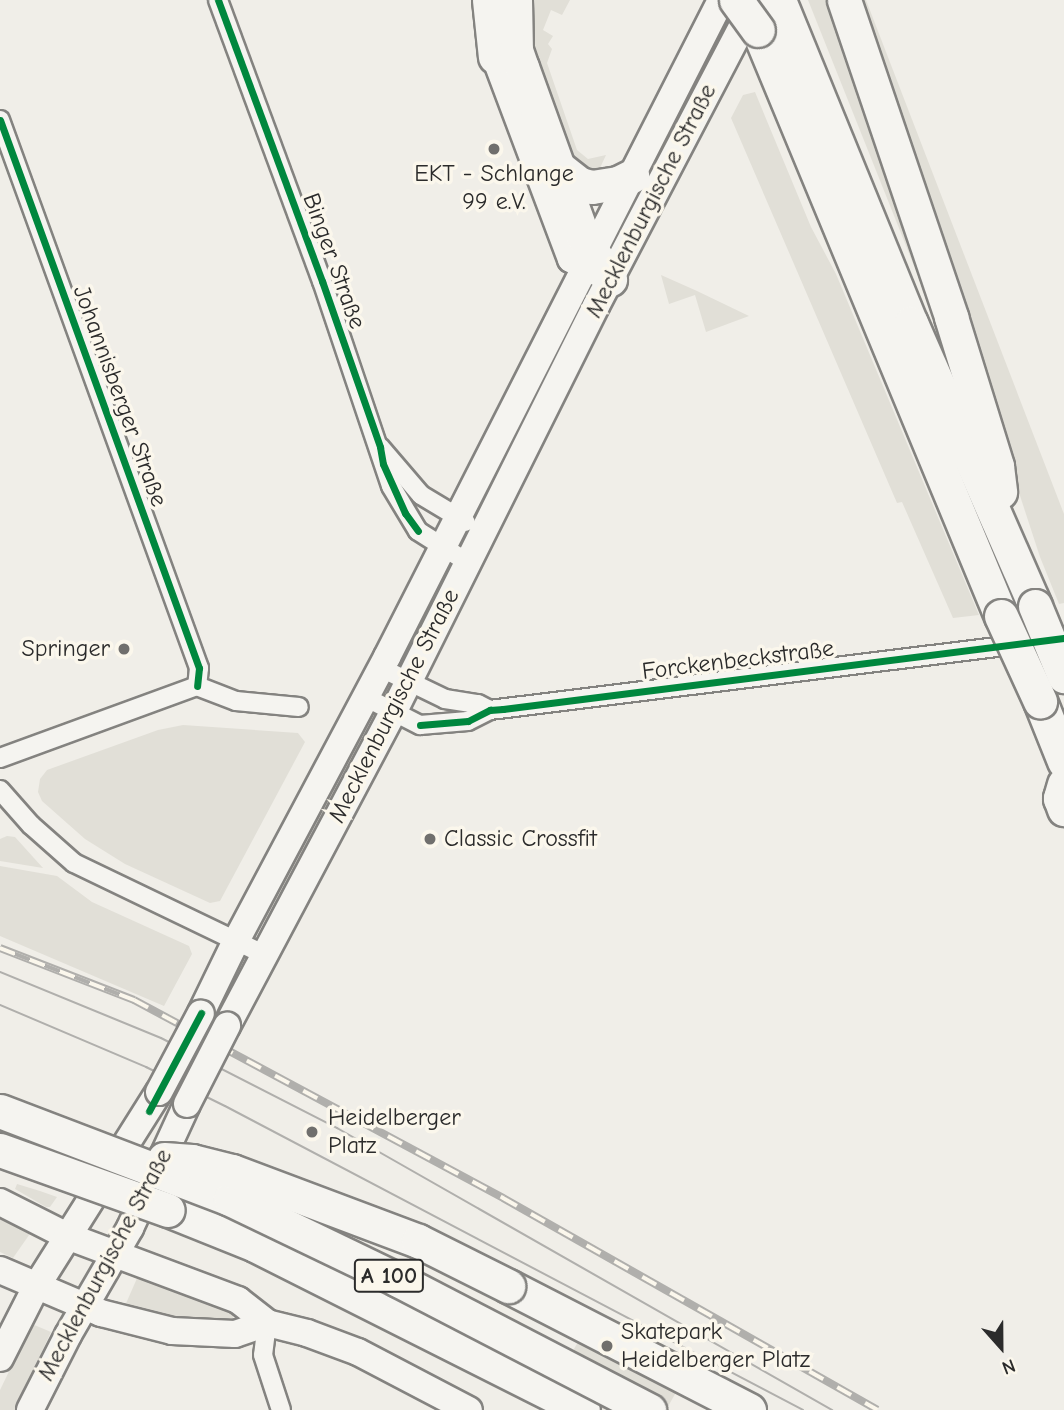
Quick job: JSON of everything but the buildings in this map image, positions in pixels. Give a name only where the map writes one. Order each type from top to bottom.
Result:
[{"type":"highway","points":[[489,0],[495,57]]},
{"type":"highway","points":[[515,0],[516,50],[596,265]]},
{"type":"highway","points":[[736,0],[753,10],[771,64],[1064,761]]},
{"type":"highway","points":[[844,0],[951,317],[997,466],[1007,540]]},
{"type":"highway","points":[[785,15],[911,323],[1064,676]]},
{"type":"highway","points":[[558,167],[580,184],[592,187],[618,183],[632,176]]},
{"type":"highway","points":[[1064,784],[1060,799],[1064,809]]},
{"type":"highway","name":"A 100","points":[[0,1111],[230,1199],[338,1251],[649,1410]]},
{"type":"highway","name":"A 100","points":[[0,1150],[255,1245],[583,1410]]},
{"type":"highway","points":[[123,1156],[192,1161],[232,1171],[418,1241],[749,1410]]},
{"type":"main road","name":"Mecklenburgische Straße","points":[[30,1410],[83,1307],[130,1228],[187,1104],[394,711],[559,381],[596,265],[632,176],[721,0]]},
{"type":"main road","name":"Mecklenburgische Straße","points":[[0,1358],[36,1287],[159,1092],[381,668],[532,368],[753,10]]},
{"type":"main road","points":[[495,57],[571,259],[596,265]]},
{"type":"main road","points":[[532,368],[559,381]]},
{"type":"main road","points":[[0,1202],[67,1236],[238,1300],[267,1323],[307,1333],[358,1352],[469,1410]]},
{"type":"main road","points":[[0,1270],[83,1307],[118,1319],[172,1331],[234,1334],[267,1323]]},
{"type":"street","name":"Binger Straße","points":[[218,0],[380,447],[383,464],[405,513],[418,531],[467,562]]},
{"type":"street","points":[[473,0],[495,57]]},
{"type":"street","name":"Johannisberger Straße","points":[[0,120],[198,668],[197,686]]},
{"type":"street","name":"Binger Straße","points":[[380,447],[421,495],[482,531]]},
{"type":"street","name":"Forckenbeckstraße","points":[[365,697],[420,725],[468,721],[490,710],[1064,638]]},
{"type":"street","name":"Forckenbeckstraße","points":[[381,668],[445,699],[478,704],[490,710]]},
{"type":"street","points":[[0,758],[197,686],[236,701],[299,708]]},
{"type":"street","points":[[0,790],[31,825],[74,863],[265,955]]},
{"type":"street","points":[[267,1323],[263,1355],[281,1410]]},
{"type":"shaded area","points":[[527,0],[570,0],[562,15],[551,10],[543,30],[553,36],[548,44],[552,49],[547,63],[577,150],[588,159],[606,155],[594,181],[578,176],[533,74]]},
{"type":"shaded area","points":[[808,0],[831,0],[932,311]]},
{"type":"shaded area","points":[[858,0],[866,0],[1064,514],[1064,603],[1059,604],[1040,557]]},
{"type":"shaded area","points":[[725,18],[729,28],[622,237],[615,232]]},
{"type":"shaded area","points":[[755,92],[811,227],[836,274],[979,615],[953,618],[902,502],[897,503],[731,118],[743,95]]},
{"type":"shaded area","points":[[661,275],[749,316],[706,332],[695,295],[669,304]]},
{"type":"shaded area","points":[[539,386],[544,389],[489,498],[482,495]]},
{"type":"shaded area","points":[[447,567],[451,569],[405,661],[402,660]]},
{"type":"shaded area","points":[[183,725],[298,733],[305,742],[220,901],[210,903],[125,864],[85,839],[42,801],[38,792],[40,779],[47,770],[158,730]]},
{"type":"shaded area","points":[[356,740],[363,744],[268,922],[261,919]]},
{"type":"shaded area","points":[[15,837],[43,868],[0,861],[0,839]]},
{"type":"shaded area","points":[[0,866],[57,876],[92,902],[189,946],[192,954],[164,1006],[0,936]]},
{"type":"shaded area","points":[[17,1184],[57,1197],[50,1207],[46,1207],[15,1189]]},
{"type":"shaded area","points":[[0,1208],[34,1228],[13,1258],[0,1252]]},
{"type":"shaded area","points":[[138,1276],[234,1312],[232,1323],[160,1317],[124,1308]]},
{"type":"shaded area","name":"Skatepark Heidelberger Platz","points":[[591,1319],[687,1373],[666,1410],[540,1409]]},
{"type":"shaded area","points":[[32,1324],[51,1332],[15,1410],[0,1410],[0,1390]]},
{"type":"tram line","points":[[0,972],[161,1038],[337,1128],[832,1410]]},
{"type":"tram line","points":[[0,1005],[146,1067],[225,1106],[803,1410]]},
{"type":"railway","points":[[0,948],[134,1000],[503,1198],[877,1410]]},
{"type":"cycle path","points":[[218,0],[322,281],[380,447],[383,464],[405,513],[418,531]]},
{"type":"cycle path","points":[[0,120],[199,668],[197,686]]},
{"type":"cycle path","points":[[420,725],[468,721],[490,710],[1064,638]]},
{"type":"cycle path","points":[[149,1111],[201,1013]]},
{"type":"place","name":"EKT - Schlange 99 e.V.","points":[[494,149]]},
{"type":"place","name":"Springer","points":[[124,649]]},
{"type":"place","name":"Classic Crossfit","points":[[430,839]]},
{"type":"place","name":"Heidelberger Platz","points":[[312,1132]]},
{"type":"place","name":"Skatepark Heidelberger Platz","points":[[607,1346]]}]
